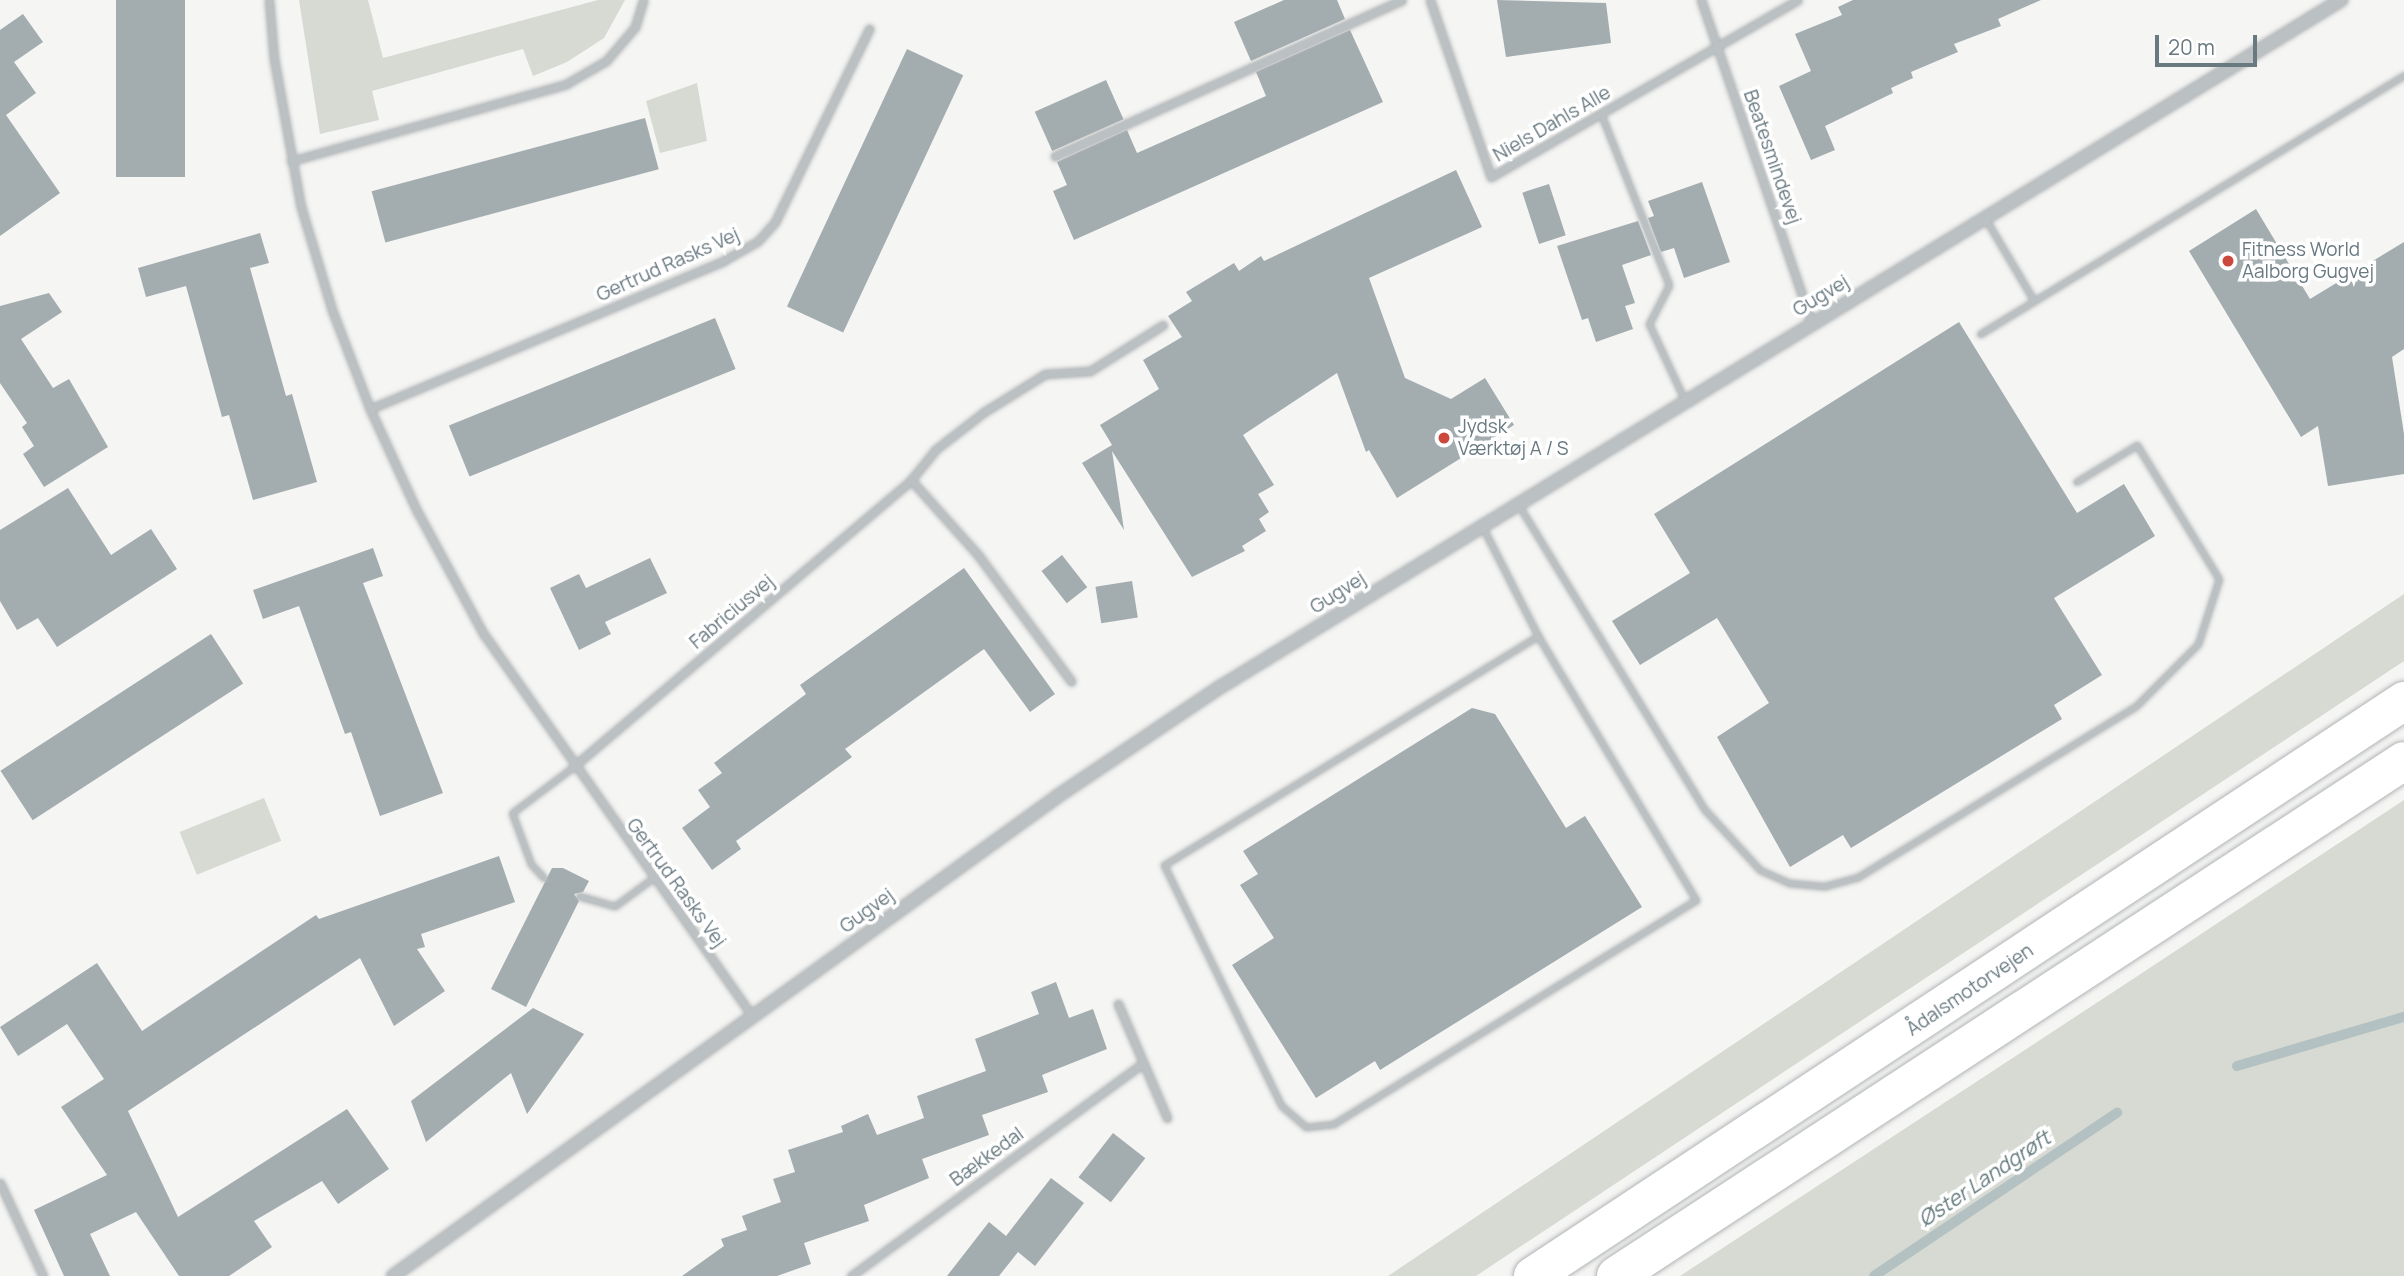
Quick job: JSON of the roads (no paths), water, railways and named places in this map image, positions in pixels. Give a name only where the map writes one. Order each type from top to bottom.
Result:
[{"type":"highway","name":"Ådalsmotorvejen","points":[[1533,1276],[2404,701]]},
{"type":"highway","points":[[1616,1276],[2404,761]]},
{"type":"street","name":"Gertrud Rasks Vej","points":[[269,0],[291,161],[332,310],[370,409],[417,512],[483,633],[573,767],[753,1017]]},
{"type":"street","points":[[291,161],[566,84],[606,61],[635,27],[643,0]]},
{"type":"street","points":[[1055,156],[1402,0]]},
{"type":"street","name":"Niels Dahls Alle","points":[[1430,0],[1491,177],[1797,0]]},
{"type":"street","name":"Beatesmindevej","points":[[1701,0],[1812,324]]},
{"type":"street","name":"Gugvej","points":[[393,1276],[1058,796],[1222,686],[2341,0]]},
{"type":"street","name":"Gertrud Rasks Vej","points":[[370,409],[723,261],[758,241],[775,222],[869,29]]},
{"type":"street","name":"Fabriciusvej","points":[[573,767],[911,481],[935,450],[1045,374],[1090,371],[1163,325]]},
{"type":"street","points":[[911,481],[978,555],[1070,681]]},
{"type":"street","points":[[1118,1004],[1167,1118]]},
{"type":"street","name":"Bækkedal","points":[[850,1276],[1143,1063]]},
{"type":"street","points":[[0,1183],[43,1276]]},
{"type":"lane","points":[[1980,334],[2404,75]]},
{"type":"lane","points":[[1601,114],[1669,285],[1648,324],[1685,401]]},
{"type":"lane","points":[[1985,218],[2034,301]]},
{"type":"lane","points":[[1518,504],[1705,810],[1760,870],[1789,883],[1825,886],[1858,877],[2136,706],[2198,644],[2219,579],[2137,445],[2076,482]]},
{"type":"lane","points":[[1482,526],[1538,636],[1696,900],[1334,1124],[1306,1128],[1281,1105],[1164,864],[1538,636]]},
{"type":"lane","points":[[544,878],[531,864],[513,813],[573,767]]},
{"type":"lane","points":[[579,896],[615,906],[653,878]]},
{"type":"waterway","name":"Øster Landgrøft","points":[[2237,1066],[2404,1017]]},
{"type":"waterway","name":"Øster Landgrøft","points":[[1874,1276],[2117,1113]]},
{"type":"place","name":"Fitness World Aalborg Gugvej","points":[[2228,261]]},
{"type":"place","name":"Jydsk Værktøj A / S","points":[[1444,438]]}]
